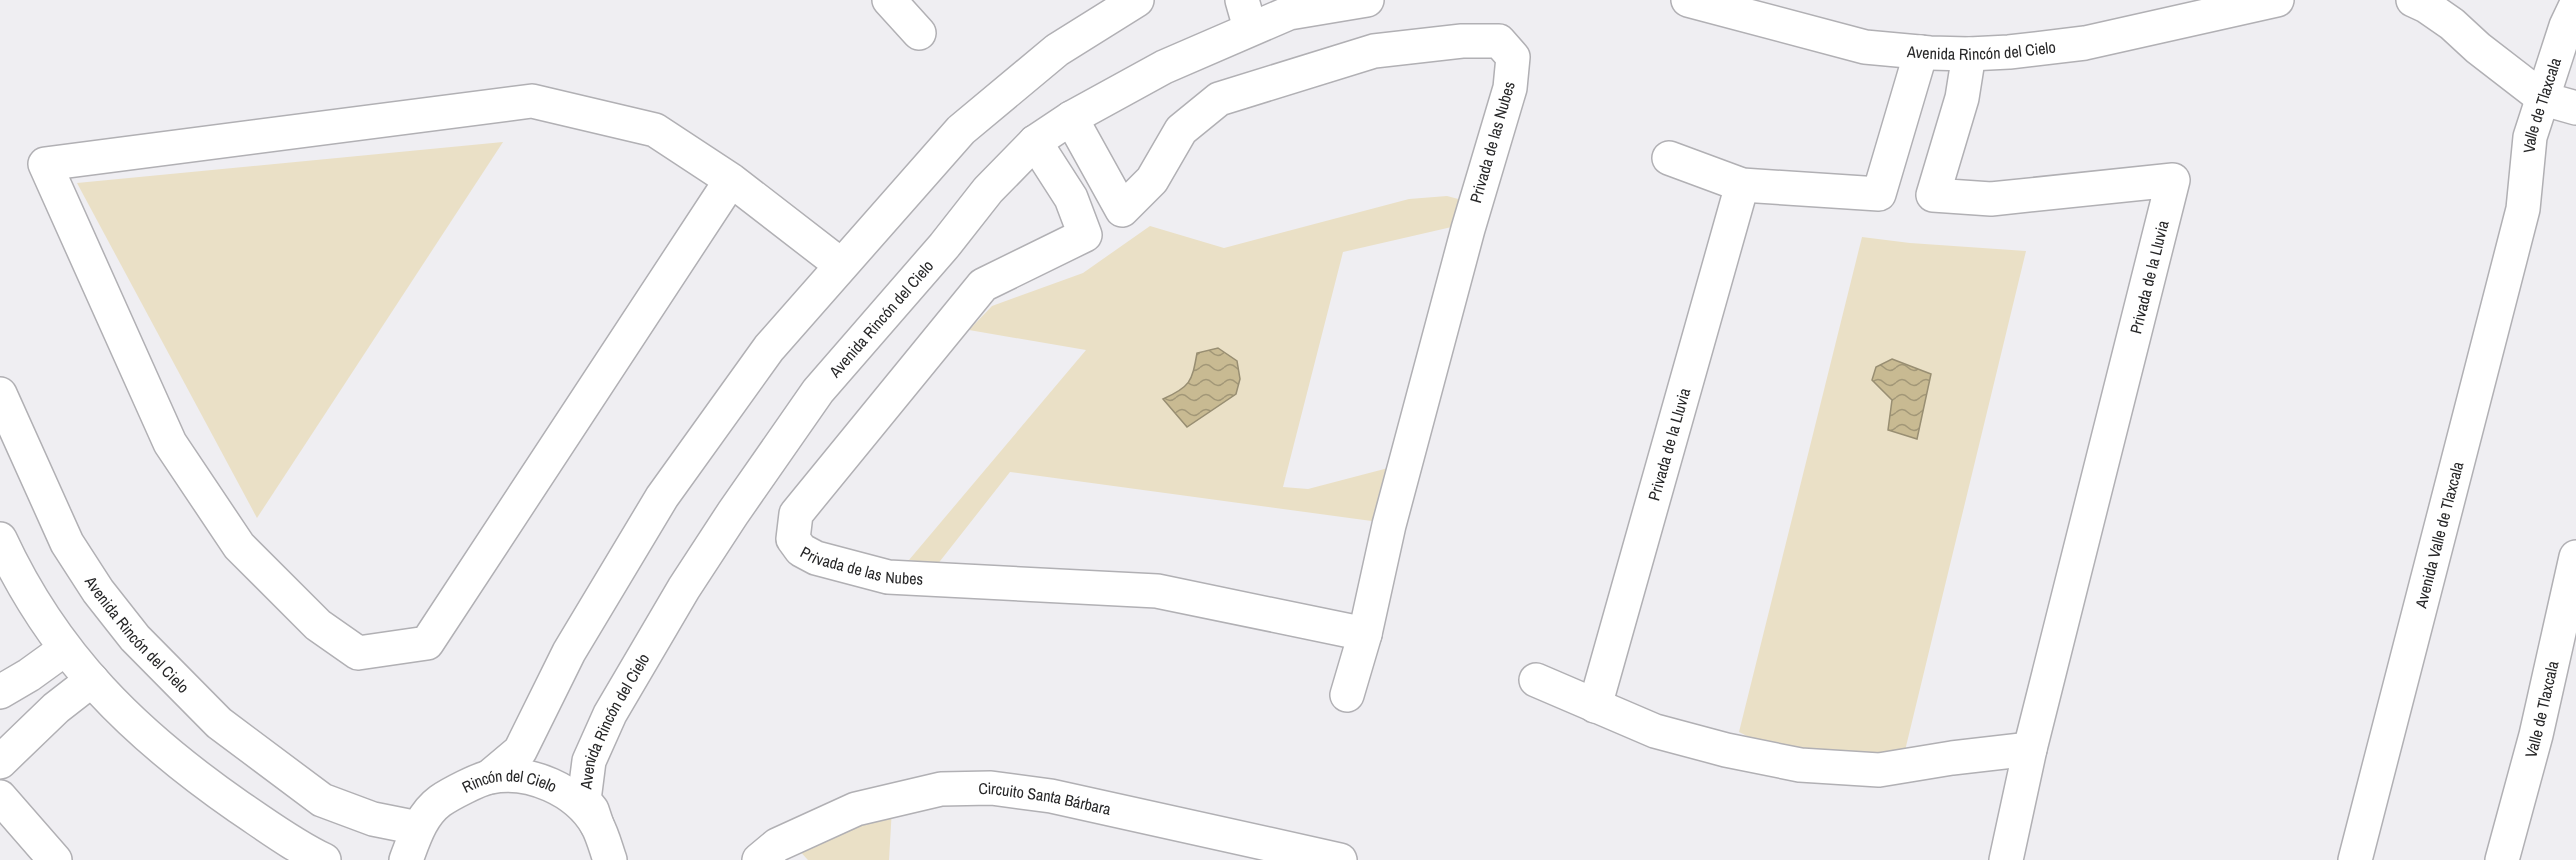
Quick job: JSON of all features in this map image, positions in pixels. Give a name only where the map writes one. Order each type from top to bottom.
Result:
[{"type":"street","points":[[889,0],[919,33]]},
{"type":"street","points":[[489,777],[520,751],[569,652],[662,497],[769,348],[961,130],[1057,50],[1137,0]]},
{"type":"street","name":"Avenida Rincón del Cielo","points":[[597,825],[592,810],[584,800],[589,761],[610,714],[684,588],[818,391],[944,246],[988,190],[1035,142],[1071,118],[1164,67],[1246,14],[1287,6],[1366,0]]},
{"type":"street","name":"Avenida Rincón del Cielo","points":[[1688,0],[1865,46],[1969,54],[2085,43],[2277,0]]},
{"type":"street","points":[[2413,0],[2452,24],[2544,99],[2576,108]]},
{"type":"street","name":"Valle de Tlaxcala","points":[[2523,208],[2530,137],[2566,26],[2576,5]]},
{"type":"street","name":"Privada de las Nubes","points":[[1071,118],[1122,210],[1152,180],[1181,130],[1219,99],[1374,51],[1462,41],[1499,41],[1513,57],[1510,88],[1476,202],[1392,514],[1365,634],[1347,695]]},
{"type":"street","points":[[1669,158],[1742,185],[1879,194],[1921,52]]},
{"type":"street","name":"Privada de la Lluvia","points":[[1969,54],[1962,98],[1934,195],[1991,199],[2173,180],[2030,749],[2006,860]]},
{"type":"street","points":[[731,180],[427,643],[358,653],[318,625],[239,546],[170,443],[45,164],[532,100],[655,130],[731,180],[841,265]]},
{"type":"street","name":"Privada de las Nubes","points":[[1035,142],[1071,198],[1085,235],[983,285],[796,514],[793,539],[801,550],[816,558],[888,577],[1157,591],[1365,634]]},
{"type":"street","name":"Privada de la Lluvia","points":[[1595,706],[1742,185]]},
{"type":"street","name":"Avenida Valle de Tlaxcala","points":[[2355,860],[2523,208]]},
{"type":"street","name":"Avenida Rincón del Cielo","points":[[0,394],[67,543],[98,591],[135,638],[219,723],[322,800],[373,819],[418,828]]},
{"type":"street","points":[[0,539],[16,573],[65,649],[112,704],[169,755],[271,829],[324,860]]},
{"type":"street","name":"Valle de Tlaxcala","points":[[2502,860],[2536,735],[2576,558]]},
{"type":"street","points":[[0,692],[29,675],[65,649]]},
{"type":"street","points":[[0,762],[56,708],[92,680]]},
{"type":"street","points":[[1536,680],[1655,731],[1726,750],[1800,765],[1879,770],[1952,758],[2030,749]]},
{"type":"street","name":"Rincón del Cielo","points":[[406,860],[418,828],[440,801],[489,777],[520,776],[551,784],[577,801],[597,825],[610,860]]},
{"type":"street","name":"Circuito Santa Bárbara","points":[[759,860],[777,845],[856,810],[941,789],[991,788],[1051,796],[1340,860]]},
{"type":"street","points":[[0,797],[56,860]]},
{"type":"shaded area","points":[[503,142],[257,518],[77,183]]},
{"type":"shaded area","points":[[1447,196],[1462,200],[1456,226],[1343,252],[1283,487],[1308,489],[1392,467],[1379,522],[1010,472],[937,565],[909,560],[1086,350],[969,330],[992,306],[1083,273],[1150,226],[1224,248],[1409,199]],"holes":[[[1193,376],[1187,427],[1163,399],[1185,389]]]},
{"type":"shaded area","points":[[1862,237],[1910,243],[2026,251],[1902,763],[1785,755],[1739,732]],"holes":[[[1893,400],[1917,439],[1888,430]]]},
{"type":"shaded area","points":[[892,808],[889,860],[808,860],[795,846]]},
{"type":"water","points":[[1218,348],[1237,361],[1240,379],[1236,394],[1187,427],[1163,399],[1179,391],[1188,382],[1197,353]]},
{"type":"water","points":[[1892,359],[1931,374],[1917,439],[1888,430],[1892,400],[1872,380],[1876,367]]}]
